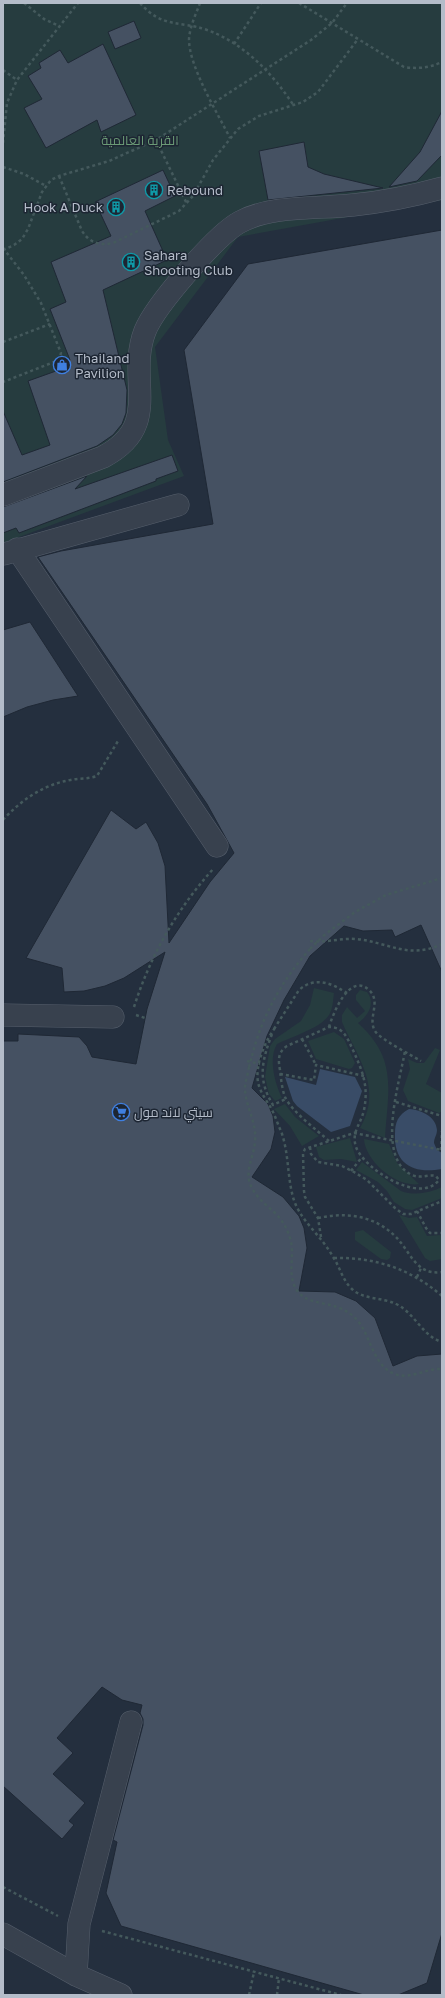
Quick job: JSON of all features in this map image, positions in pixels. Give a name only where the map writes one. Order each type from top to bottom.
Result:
[{"type":"lane","points":[[3,495],[103,457],[117,450],[128,439],[136,425],[140,410],[141,346],[145,332],[160,305],[216,241],[227,231],[247,219],[268,212],[360,204],[410,196],[442,188]]},
{"type":"lane","points":[[178,505],[10,552],[130,718],[218,855]]},
{"type":"lane","points":[[3,1015],[122,1015]]},
{"type":"lane","points":[[76,1975],[79,1924],[131,1722]]},
{"type":"lane","points":[[3,1934],[76,1975],[121,1995]]},
{"type":"path","points":[[24,3],[44,19],[59,26]]},
{"type":"path","points":[[3,143],[7,103],[17,80],[78,3]]},
{"type":"path","points":[[140,3],[147,11],[168,23],[206,30],[234,44],[266,70],[281,87],[294,106]]},
{"type":"path","points":[[200,3],[191,27],[190,52],[194,65],[230,138]]},
{"type":"path","points":[[234,44],[261,3]]},
{"type":"path","points":[[299,3],[404,67],[418,69],[431,67],[442,62]]},
{"type":"path","points":[[3,382],[59,360],[61,353],[50,324],[32,289],[3,249],[14,245],[22,238],[46,186],[59,176],[108,161],[156,140],[213,105],[311,40],[332,23],[347,3]]},
{"type":"path","points":[[59,176],[82,231],[87,238],[95,244],[104,245],[113,243],[170,217],[187,204],[213,160],[230,138],[248,122],[259,116],[294,106],[310,98],[324,86],[358,39]]},
{"type":"path","points":[[3,70],[17,80]]},
{"type":"path","points":[[156,140],[187,204]]},
{"type":"path","points":[[3,167],[24,174],[46,186]]},
{"type":"path","points":[[3,342],[50,324]]},
{"type":"path","points":[[3,820],[12,810],[37,791],[69,780],[98,776],[130,718]]},
{"type":"path","points":[[122,1015],[167,930],[218,855]]},
{"type":"path","points":[[442,878],[386,895],[355,912],[323,936],[310,948],[299,961],[270,1007],[258,1032],[245,1087],[255,1126],[255,1141],[248,1171],[248,1179],[256,1195],[279,1215],[286,1227],[291,1240],[291,1274],[295,1288],[308,1299],[336,1305],[354,1317],[367,1335],[378,1360],[388,1371],[404,1376],[423,1370],[442,1369]]},
{"type":"path","points":[[310,940],[323,943],[341,940],[358,940],[404,951],[426,950],[442,944]]},
{"type":"path","points":[[347,993],[329,983],[315,982],[304,985],[299,990],[266,1043],[260,1064],[258,1083],[273,1112],[288,1153],[293,1198],[298,1209],[321,1238],[334,1258],[344,1279],[357,1293],[386,1299],[396,1304],[414,1318],[428,1334],[442,1342]]},
{"type":"path","points":[[329,1027],[338,1004],[353,987],[357,986],[368,990],[375,1001],[373,1023],[375,1031],[421,1061]]},
{"type":"path","points":[[329,1141],[294,1109],[286,1099],[280,1074],[279,1061],[281,1052],[287,1046],[329,1027],[340,1029],[344,1033],[364,1076],[366,1099],[364,1111],[354,1133],[357,1149],[362,1157],[388,1178],[407,1187],[429,1188],[439,1180],[436,1176],[418,1177],[410,1174],[397,1160],[391,1130],[405,1051]]},
{"type":"path","points":[[275,1028],[269,1043],[263,1069],[263,1085],[273,1105],[286,1099]]},
{"type":"path","points":[[280,1074],[314,1080],[316,1065],[302,1039]]},
{"type":"path","points":[[247,1060],[260,1064]]},
{"type":"path","points":[[316,1065],[364,1076]]},
{"type":"path","points":[[396,1102],[442,1116]]},
{"type":"path","points":[[321,1238],[318,1218],[305,1197],[303,1152],[310,1147],[354,1133],[440,1149],[442,1131]]},
{"type":"path","points":[[310,1147],[311,1154],[318,1162],[342,1166],[367,1180],[403,1214],[417,1211],[442,1201]]},
{"type":"path","points":[[351,1171],[362,1157]]},
{"type":"path","points":[[417,1211],[430,1233],[442,1232]]},
{"type":"path","points":[[318,1218],[350,1214],[366,1218],[380,1224],[397,1238],[414,1263],[429,1271],[442,1272]]},
{"type":"path","points":[[334,1258],[358,1258],[382,1262],[417,1277],[442,1296]]},
{"type":"path","points":[[417,1277],[421,1268]]},
{"type":"path","points":[[3,1887],[58,1916],[79,1924],[341,1995]]},
{"type":"path","points":[[249,1995],[254,1972]]},
{"type":"path","points":[[277,1995],[279,1978]]},
{"type":"green space","name":"القرية العالمية","points":[[3,3],[442,3],[442,200],[238,237],[155,347],[168,440],[184,476],[3,543]]},
{"type":"green space","points":[[314,988],[334,993],[331,1010],[325,1020],[313,1028],[277,1044],[274,1050],[273,1064],[275,1079],[282,1098],[275,1101],[269,1094],[265,1077],[270,1046],[275,1039],[301,1021],[310,1005]]},
{"type":"green space","points":[[360,990],[367,992],[370,996],[371,1005],[368,1013],[358,1023],[371,1036],[380,1049],[388,1076],[388,1105],[385,1138],[360,1128],[366,1113],[369,1099],[369,1086],[361,1061],[342,1022],[342,1015],[347,1007],[357,1018],[365,1011],[356,1000],[356,995]]},
{"type":"green space","points":[[334,1032],[344,1039],[355,1063],[352,1068],[349,1069],[316,1059],[308,1041]]},
{"type":"green space","points":[[435,1048],[440,1050],[426,1084],[442,1093],[442,1111],[439,1113],[408,1101],[403,1090],[410,1069],[408,1059],[417,1063],[424,1063]]},
{"type":"green space","points":[[285,1104],[295,1117],[319,1136],[302,1146],[290,1126],[274,1109]]},
{"type":"green space","points":[[350,1138],[357,1162],[341,1159],[324,1160],[319,1157],[316,1147]]},
{"type":"green space","points":[[364,1139],[389,1144],[397,1163],[419,1184],[401,1182],[384,1171],[370,1156]]},
{"type":"green space","points":[[362,1162],[401,1191],[406,1193],[422,1193],[442,1187],[442,1198],[412,1210],[405,1209],[394,1202],[387,1191],[378,1182],[356,1170]]},
{"type":"green space","points":[[399,1215],[409,1218],[417,1217],[427,1236],[442,1235],[442,1259],[430,1261],[425,1258]]},
{"type":"green space","points":[[363,1230],[391,1252],[390,1258],[387,1260],[381,1259],[355,1240],[355,1232]]},
{"type":"water","points":[[320,1069],[355,1077],[362,1091],[350,1126],[331,1132],[297,1106],[293,1101],[285,1077],[316,1085]]},
{"type":"water","points":[[409,1109],[423,1112],[434,1121],[437,1133],[434,1143],[437,1150],[442,1153],[442,1169],[423,1170],[415,1168],[402,1160],[398,1153],[395,1134],[396,1126],[400,1116]]},
{"type":"building","points":[[134,21],[141,38],[115,49],[108,32]]},
{"type":"building","points":[[103,44],[136,115],[101,132],[97,120],[46,148],[24,108],[42,99],[28,76],[41,68],[39,63],[60,50],[68,63]]},
{"type":"building","points":[[442,111],[442,155],[417,181],[389,187],[420,152]]},
{"type":"building","points":[[304,142],[308,167],[324,174],[383,188],[268,200],[259,151]]},
{"type":"building","name":"Thailand Pavilion","points":[[163,170],[175,196],[145,211],[167,260],[103,290],[127,390],[126,413],[122,424],[113,435],[97,446],[3,482],[3,411],[22,455],[50,445],[28,381],[70,366],[68,361],[70,360],[50,309],[66,302],[51,262],[111,236],[95,202]]},
{"type":"building","name":"سيتي لاند مول","points":[[442,230],[442,972],[421,925],[395,937],[392,930],[363,931],[344,926],[310,956],[284,1000],[267,1036],[252,1088],[268,1104],[273,1116],[275,1132],[271,1149],[252,1177],[283,1197],[299,1216],[304,1228],[307,1248],[299,1291],[335,1292],[356,1301],[375,1318],[393,1366],[417,1356],[442,1354],[442,1933],[427,1983],[398,1995],[364,1995],[121,1926],[106,1893],[117,1842],[113,1840],[143,1725],[143,1719],[140,1713],[142,1705],[122,1700],[102,1687],[57,1738],[73,1753],[53,1774],[85,1803],[69,1821],[74,1825],[62,1839],[3,1786],[3,1041],[18,1041],[18,1034],[79,1037],[87,1046],[92,1057],[136,1064],[147,1009],[165,952],[124,978],[105,986],[84,991],[64,992],[62,968],[26,958],[111,810],[136,829],[146,822],[158,843],[165,866],[169,943],[210,882],[234,853],[207,804],[38,557],[61,551],[213,524],[184,350],[248,264]]},
{"type":"building","points":[[172,455],[178,471],[156,479],[156,481],[19,533],[16,528],[3,533],[3,507],[87,476],[75,489]]},
{"type":"building","points":[[30,622],[78,696],[53,700],[27,707],[3,717],[3,630]]},
{"type":"place","name":"Rebound","points":[[154,190]]},
{"type":"place","name":"Hook A Duck","points":[[116,207]]},
{"type":"place","name":"Sahara Shooting Club","points":[[131,262]]},
{"type":"place","name":"Thailand Pavilion","points":[[62,365]]},
{"type":"place","name":"سيتي لاند مول","points":[[121,1112]]}]
